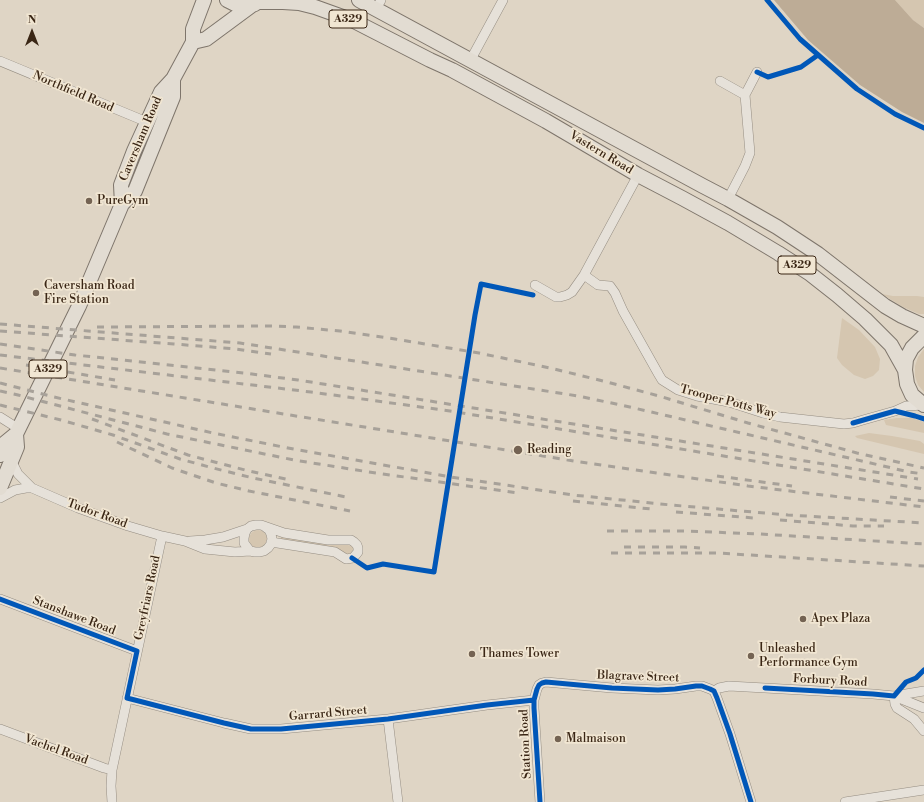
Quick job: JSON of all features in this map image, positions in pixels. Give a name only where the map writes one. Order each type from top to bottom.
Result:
[{"type":"main road","name":"Caversham Road","points":[[122,204],[121,185],[134,151],[161,92],[173,79],[193,42],[193,30],[204,0]]},
{"type":"main road","name":"Vastern Road","points":[[227,0],[235,4],[243,5],[257,2],[304,4],[330,12],[354,22],[452,70],[546,121],[638,175],[728,223],[778,252],[809,273],[837,295],[883,336],[894,349],[905,370]]},
{"type":"main road","name":"Vastern Road","points":[[359,0],[379,5],[470,61],[728,199],[818,254],[885,306],[924,326]]},
{"type":"main road","points":[[193,42],[206,39],[257,2]]},
{"type":"main road","name":"Caversham Road","points":[[18,432],[79,306],[122,204],[135,191],[173,97],[173,79]]},
{"type":"main road","points":[[924,336],[912,348],[906,359],[905,370],[907,384],[912,395],[924,405]]},
{"type":"main road","name":"A329","points":[[0,488],[6,458],[17,447],[18,432]]},
{"type":"street","points":[[470,61],[503,0]]},
{"type":"street","name":"Northfield Road","points":[[0,60],[147,122]]},
{"type":"street","points":[[728,199],[750,153],[745,95],[757,72]]},
{"type":"street","points":[[720,81],[745,95]]},
{"type":"street","points":[[535,285],[551,295],[560,297],[572,292],[584,275],[638,175]]},
{"type":"street","name":"Trooper Potts Way","points":[[584,275],[598,285],[610,286],[616,293],[623,311],[662,380],[678,390],[697,396],[729,402],[780,417],[844,424],[853,423],[895,411],[906,406],[924,405]]},
{"type":"street","points":[[0,418],[18,432]]},
{"type":"street","name":"Tudor Road","points":[[6,458],[18,474],[32,488],[128,526],[185,541]]},
{"type":"street","points":[[0,498],[15,490],[32,488]]},
{"type":"street","points":[[185,541],[223,537],[247,529],[251,526],[261,525],[284,533],[328,540],[351,540],[357,545],[358,552],[353,558],[346,559],[335,552],[271,542]]},
{"type":"street","points":[[185,541],[205,549],[235,552],[260,552],[268,548],[271,542],[271,534],[265,527]]},
{"type":"street","points":[[247,529],[244,543],[250,551]]},
{"type":"street","name":"Greyfriars Road","points":[[112,802],[112,770],[162,536]]},
{"type":"street","name":"Stanshawe Road","points":[[2,599],[137,651]]},
{"type":"street","name":"Blagrave Street","points":[[539,685],[546,682],[612,688],[658,690],[696,686],[714,691]]},
{"type":"street","name":"Station Road","points":[[539,685],[534,700],[534,708],[540,802]]},
{"type":"street","name":"Forbury Road","points":[[714,691],[718,688],[729,686],[894,696],[924,691]]},
{"type":"street","points":[[714,691],[730,734],[751,802]]},
{"type":"street","points":[[894,696],[894,704],[897,708],[914,719],[924,731]]},
{"type":"street","name":"Forbury Road","points":[[894,696],[924,708]]},
{"type":"street","name":"Garrard Street","points":[[127,698],[224,723],[250,728],[281,729],[388,718],[534,700]]},
{"type":"street","points":[[388,718],[398,802]]},
{"type":"street","name":"Vachel Road","points":[[0,730],[112,770]]},
{"type":"street","points":[[845,802],[924,790]]},
{"type":"shaded area","points":[[774,0],[895,0],[913,20],[924,28],[924,123],[902,112],[860,85],[808,40]]},
{"type":"shaded area","points":[[895,0],[924,0],[924,28],[913,20]]},
{"type":"shaded area","points":[[882,294],[893,296],[924,297],[924,314],[919,314],[903,307]]},
{"type":"shaded area","points":[[842,318],[859,330],[875,347],[880,359],[879,370],[873,376],[865,379],[854,375],[842,365],[837,358]]},
{"type":"shaded area","points":[[924,349],[924,392],[918,385],[915,376],[915,366],[918,357]]},
{"type":"shaded area","points":[[912,418],[924,422],[924,433],[886,425],[884,420]]},
{"type":"shaded area","points":[[869,433],[920,441],[924,444],[924,454],[857,438],[855,436]]},
{"type":"shaded area","points":[[258,530],[264,533],[267,539],[264,545],[258,548],[252,545],[249,539],[252,533]]},
{"type":"shaded area","points":[[281,536],[348,545],[353,547],[353,552],[348,554],[281,539]]},
{"type":"railway","points":[[0,324],[240,343],[578,396],[909,472],[924,474]]},
{"type":"railway","points":[[97,327],[296,327],[340,331],[479,353],[607,382],[857,453],[924,468]]},
{"type":"railway","points":[[0,331],[236,349],[271,354]]},
{"type":"railway","points":[[0,344],[75,355],[298,380],[918,479]]},
{"type":"railway","points":[[0,355],[311,392],[450,411],[924,489]]},
{"type":"railway","points":[[26,365],[115,380]]},
{"type":"railway","points":[[0,368],[580,462],[748,486],[924,507]]},
{"type":"railway","points":[[0,383],[54,397],[213,433],[451,477],[573,495],[671,505],[788,515],[924,523]]},
{"type":"railway","points":[[0,391],[167,434],[294,460],[518,493]]},
{"type":"railway","points":[[0,405],[113,435],[180,459],[213,468],[253,478],[351,498]]},
{"type":"railway","points":[[92,419],[188,455],[290,480]]},
{"type":"railway","points":[[117,442],[172,468],[216,483],[350,511]]},
{"type":"railway","points":[[717,476],[792,486]]},
{"type":"railway","points":[[890,497],[924,501]]},
{"type":"railway","points":[[573,501],[651,509]]},
{"type":"railway","points":[[676,512],[754,518]]},
{"type":"railway","points":[[780,520],[853,526],[884,526]]},
{"type":"railway","points":[[607,531],[685,531],[760,534],[924,544]]},
{"type":"railway","points":[[624,547],[700,548]]},
{"type":"railway","points":[[611,553],[718,553],[924,566]]},
{"type":"cycle path","points":[[767,0],[800,39],[857,89],[895,114],[924,128]]},
{"type":"cycle path","points":[[757,72],[768,77],[801,67],[818,55]]},
{"type":"cycle path","points":[[352,558],[367,568],[383,564],[434,572],[481,284],[533,295]]},
{"type":"cycle path","points":[[853,423],[895,411],[924,419]]},
{"type":"cycle path","points":[[0,599],[137,651],[127,698],[251,729],[281,729],[388,719],[534,700]]},
{"type":"cycle path","points":[[765,688],[894,696],[906,682],[916,678],[924,670]]},
{"type":"cycle path","points":[[540,802],[534,700],[539,685],[546,682],[612,688],[658,690],[702,686],[714,691],[730,734],[751,802]]},
{"type":"place","name":"PureGym","points":[[89,201]]},
{"type":"place","name":"Caversham Road Fire Station","points":[[36,293]]},
{"type":"place","name":"Reading","points":[[518,450]]},
{"type":"place","name":"Apex Plaza","points":[[803,619]]},
{"type":"place","name":"Thames Tower","points":[[472,654]]},
{"type":"place","name":"Unleashed Performance Gym","points":[[751,656]]},
{"type":"place","name":"Malmaison","points":[[558,739]]}]
